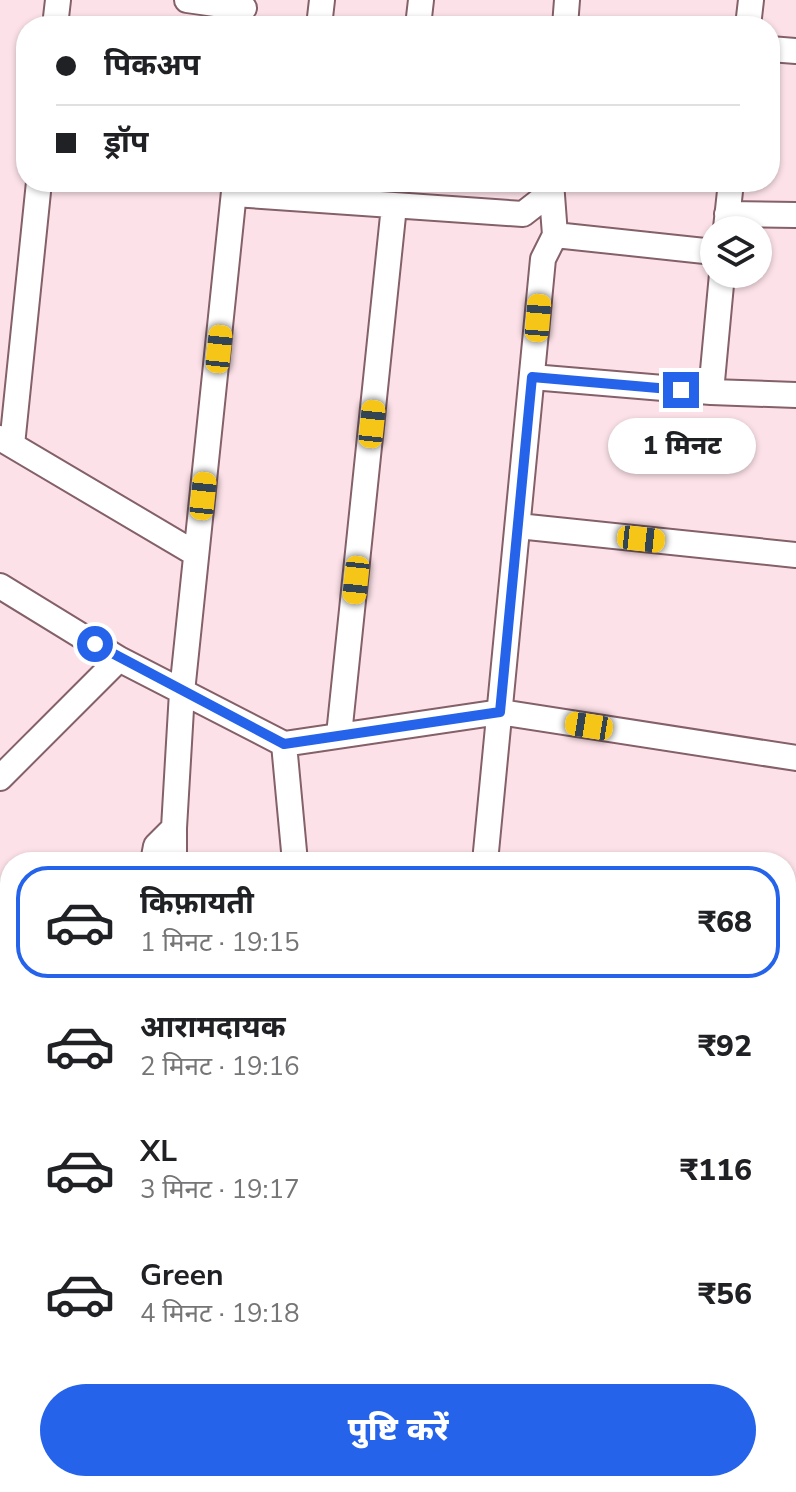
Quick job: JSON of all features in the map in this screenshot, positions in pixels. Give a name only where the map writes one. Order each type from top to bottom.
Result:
[{"type":"street","points":[[187,0],[245,11]]},
{"type":"street","points":[[38,192],[6,442],[196,554]]},
{"type":"street","points":[[174,852],[182,692],[234,192]]},
{"type":"street","points":[[270,192],[394,206],[523,214],[546,192]]},
{"type":"street","points":[[486,852],[543,259],[555,235],[557,221],[551,192]]},
{"type":"street","points":[[727,216],[730,192]]},
{"type":"street","points":[[339,735],[394,206]]},
{"type":"street","points":[[772,217],[796,215]]},
{"type":"street","points":[[555,235],[700,251]]},
{"type":"street","points":[[711,392],[721,288]]},
{"type":"street","points":[[532,377],[711,392],[796,395]]},
{"type":"street","points":[[518,526],[796,555]]},
{"type":"street","points":[[0,586],[119,659],[284,744],[500,712],[796,758]]},
{"type":"street","points":[[0,778],[119,659]]},
{"type":"street","points":[[284,744],[294,852]]},
{"type":"street","points":[[155,852],[156,846],[174,828]]},
{"type":"route","points":[[95,644],[284,744],[500,712],[532,377],[681,390]]}]
